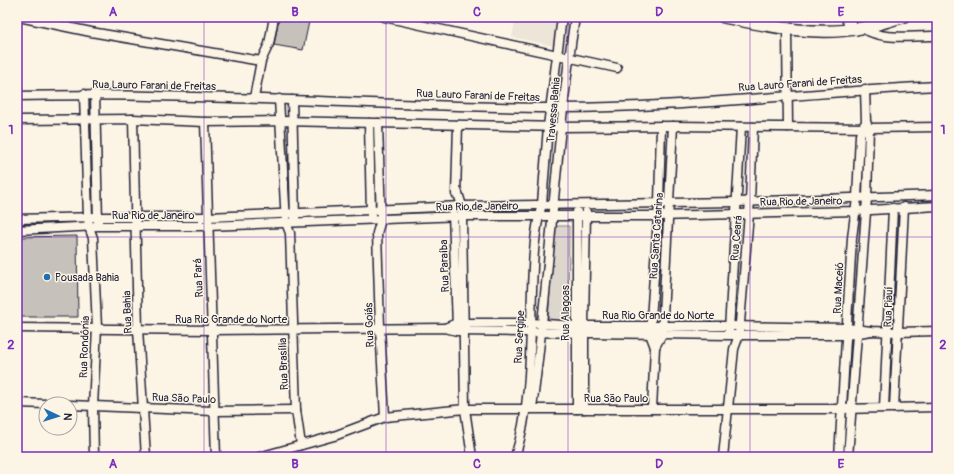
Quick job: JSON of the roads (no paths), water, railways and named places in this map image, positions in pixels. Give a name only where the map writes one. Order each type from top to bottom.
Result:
[{"type":"main road","points":[[724,17],[788,30],[825,31],[903,17]]},
{"type":"main road","points":[[847,17],[850,25],[865,25]]},
{"type":"street","points":[[19,17],[91,32],[261,61]]},
{"type":"street","points":[[254,98],[261,61],[269,44],[274,17]]},
{"type":"street","points":[[384,17],[617,68]]},
{"type":"street","name":"Travessa Bahia","points":[[538,217],[542,204],[548,126],[562,17]]},
{"type":"street","name":"Travessa Bahia","points":[[552,216],[555,205],[569,58],[575,17]]},
{"type":"street","points":[[865,25],[872,34],[889,38],[937,36]]},
{"type":"street","points":[[788,30],[788,127]]},
{"type":"street","name":"Rua Lauro Farani de Freitas","points":[[17,96],[95,94],[550,108],[659,105],[865,89],[937,86]]},
{"type":"street","name":"Rua Maceió","points":[[848,457],[858,331],[860,277],[867,198],[865,89]]},
{"type":"street","name":"Rua Rondônia","points":[[84,94],[88,217],[93,227],[94,238],[96,328],[93,406],[94,457]]},
{"type":"street","name":"Rua Rondônia","points":[[93,227],[98,217],[95,94]]},
{"type":"street","name":"Rua Brasília","points":[[280,99],[286,214],[290,223],[296,410],[301,445]]},
{"type":"street","name":"Rua Brasília","points":[[290,223],[295,214],[292,100]]},
{"type":"street","points":[[17,120],[134,118],[205,122],[282,121],[562,127],[937,127]]},
{"type":"street","name":"Rua Bahia","points":[[134,118],[134,227],[142,407],[146,457]]},
{"type":"street","name":"Rua Pará","points":[[205,122],[207,222],[212,330],[213,410],[216,457]]},
{"type":"street","name":"Rua Goiás","points":[[369,123],[371,211],[372,221],[377,233]]},
{"type":"street","name":"Rua Goiás","points":[[378,123],[381,220],[377,233],[380,327],[386,417]]},
{"type":"street","name":"Rua Paraíba","points":[[458,125],[457,190],[452,206],[461,327]]},
{"type":"street","name":"Rua Santa Catarina","points":[[652,409],[655,347],[650,330],[658,216],[660,126]]},
{"type":"street","name":"Rua Santa Catarina","points":[[655,347],[662,330],[673,126]]},
{"type":"street","name":"Rua Maceió","points":[[839,457],[852,238],[865,126]]},
{"type":"street","name":"Rua Ceará","points":[[734,349],[729,335],[740,127]]},
{"type":"street","name":"Rua Ceará","points":[[723,457],[726,409],[734,349],[740,331],[750,201],[750,165],[753,127]]},
{"type":"street","points":[[659,162],[672,162]]},
{"type":"street","points":[[739,165],[750,165]]},
{"type":"street","name":"Rua Paraíba","points":[[457,190],[462,206],[461,327]]},
{"type":"street","name":"Rua Rio de Janeiro","points":[[17,230],[134,227],[207,222],[286,214],[452,206],[737,202],[937,195]]},
{"type":"street","name":"Rua Alagoas","points":[[578,205],[581,409]]},
{"type":"street","name":"Rua Alagoas","points":[[580,330],[586,205]]},
{"type":"street","name":"Rua Rio de Janeiro","points":[[17,219],[134,217],[207,222],[290,223],[372,221],[462,216],[658,216],[855,211],[937,206]]},
{"type":"street","name":"Rua Piauí","points":[[894,408],[904,207]]},
{"type":"street","name":"Rua Piauí","points":[[884,408],[888,284],[893,208]]},
{"type":"street","name":"Rua Sergipe","points":[[515,457],[529,409],[544,323],[552,216]]},
{"type":"street","name":"Rua Sergipe","points":[[529,409],[530,333],[533,270],[538,217]]},
{"type":"street","points":[[29,219],[30,229]]},
{"type":"street","points":[[852,238],[864,238]]},
{"type":"street","points":[[891,239],[902,239]]},
{"type":"street","points":[[533,270],[547,270]]},
{"type":"street","points":[[850,277],[860,277]]},
{"type":"street","points":[[888,284],[900,284]]},
{"type":"street","points":[[652,290],[664,290]]},
{"type":"street","name":"Rua Rio Grande do Norte","points":[[17,328],[293,330],[380,327],[445,328],[544,323],[580,330]]},
{"type":"street","name":"Rua Rio Grande do Norte","points":[[700,331],[730,326],[740,331]]},
{"type":"street","points":[[461,327],[464,340],[465,409],[472,457]]},
{"type":"street","name":"Rua Rio Grande do Norte","points":[[461,327],[530,333],[580,330],[662,330],[700,331],[729,335],[740,331],[937,331]]},
{"type":"street","points":[[17,403],[38,404]]},
{"type":"street","name":"Rua São Paulo","points":[[78,405],[213,410],[296,410]]},
{"type":"street","name":"Rua São Paulo","points":[[259,457],[334,436],[386,417],[465,409],[841,409],[937,407]]},
{"type":"place","name":"Pousada Bahia","points":[[47,277]]}]
